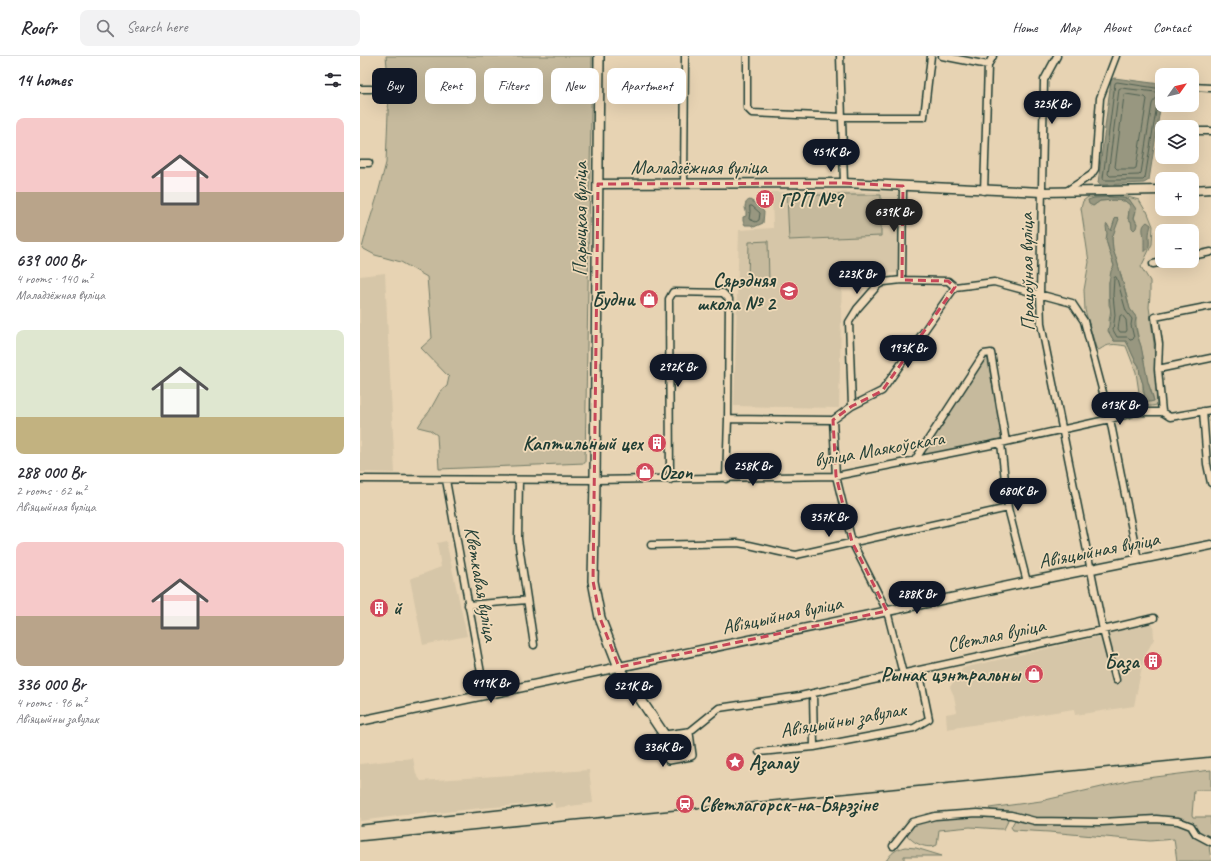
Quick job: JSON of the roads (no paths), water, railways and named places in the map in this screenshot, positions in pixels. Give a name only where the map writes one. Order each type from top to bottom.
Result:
[{"type":"main road","name":"Парыцкая вуліца","points":[[599,56],[593,581],[600,618],[619,667]]},
{"type":"main road","points":[[619,667],[665,736],[669,759],[691,755],[688,733],[665,736]]},
{"type":"street","points":[[684,184],[685,56]]},
{"type":"street","points":[[747,56],[747,108],[752,113],[842,117],[924,117],[931,56]]},
{"type":"street","points":[[840,56],[844,183]]},
{"type":"street","points":[[942,56],[988,65]]},
{"type":"street","points":[[984,190],[988,65],[993,56]]},
{"type":"street","name":"Працоўная вуліца","points":[[1057,56],[1044,80],[1040,295],[1041,324],[1103,630],[1116,680]]},
{"type":"street","points":[[1064,193],[1091,174],[1094,170],[1100,98],[1116,56]]},
{"type":"street","points":[[1199,87],[1211,88]]},
{"type":"street","points":[[360,89],[372,89]]},
{"type":"street","points":[[1199,131],[1211,131]]},
{"type":"street","points":[[360,163],[369,163]]},
{"type":"street","name":"Маладзёжная вуліца","points":[[598,184],[844,183],[1064,193],[1155,190]]},
{"type":"street","points":[[902,280],[903,186]]},
{"type":"street","points":[[1199,190],[1211,189]]},
{"type":"street","points":[[1199,255],[1211,252]]},
{"type":"street","points":[[852,406],[849,322],[857,309],[878,285],[884,282],[902,280],[948,281],[955,287]]},
{"type":"street","points":[[728,419],[834,420],[852,406],[882,391],[955,287],[994,282],[1072,303],[1084,321],[1110,419],[1138,560]]},
{"type":"street","points":[[670,480],[669,299],[673,292],[723,293],[728,299],[728,419],[726,479]]},
{"type":"street","points":[[1162,412],[1158,368],[1160,344],[1155,317],[1211,306]]},
{"type":"street","points":[[915,460],[984,354],[991,353],[1003,442],[1008,508],[1027,582]]},
{"type":"street","points":[[1158,368],[1211,358]]},
{"type":"street","name":"вуліца Маякоўскага","points":[[360,479],[670,480],[836,476],[1003,442],[1136,412],[1162,412],[1170,417],[1211,410]]},
{"type":"street","points":[[1203,411],[1211,483]]},
{"type":"street","points":[[834,420],[836,476],[852,542],[887,611],[903,674]]},
{"type":"street","name":"Кветкавая вуліца","points":[[446,480],[484,695]]},
{"type":"street","points":[[519,480],[518,539],[534,645]]},
{"type":"street","points":[[651,545],[738,543],[749,544],[781,553],[796,555],[1008,508]]},
{"type":"street","name":"Авіяцыйная вуліца","points":[[360,721],[1211,545]]},
{"type":"street","points":[[468,606],[527,600]]},
{"type":"street","name":"Светлая вуліца","points":[[688,733],[719,708],[813,693],[1154,618]]},
{"type":"street","name":"Авіяцыйны завулак","points":[[759,752],[814,747],[914,728],[929,719],[919,670]]},
{"type":"street","points":[[813,693],[814,747]]},
{"type":"street","points":[[893,846],[912,822],[935,816],[977,813],[1011,815],[1035,821],[1102,822],[1156,819],[1178,821],[1191,826],[1196,834],[1211,842]]},
{"type":"water","points":[[1114,78],[1155,83],[1155,112],[1160,112],[1158,120],[1155,120],[1155,141],[1149,180],[1144,183],[1101,185],[1098,183],[1111,80]]},
{"type":"water","points":[[1109,197],[1129,199],[1136,209],[1134,218],[1137,224],[1134,230],[1132,228],[1131,221],[1128,219],[1130,205],[1125,201],[1100,201],[1093,206],[1089,204],[1088,200]]},
{"type":"water","points":[[750,200],[758,205],[764,212],[763,223],[754,227],[751,225],[745,225],[743,221],[743,217],[746,216],[745,204]]},
{"type":"water","points":[[1117,217],[1119,219],[1112,238],[1113,250],[1130,309],[1136,317],[1135,324],[1138,338],[1154,401],[1150,402],[1145,401],[1139,366],[1126,341],[1114,341],[1108,331],[1111,315],[1109,282],[1111,271],[1114,266],[1106,240],[1106,226],[1107,224],[1111,231]]},
{"type":"water","points":[[1147,222],[1151,225],[1149,245],[1148,249],[1144,252],[1143,229]]},
{"type":"railway","points":[[360,841],[1211,757]]},
{"type":"railway","points":[[360,825],[551,804]]},
{"type":"place","name":"ГРП №9","points":[[765,199]]},
{"type":"place","name":"Сярэдняя школа № 2","points":[[789,291]]},
{"type":"place","name":"Будни","points":[[649,299]]},
{"type":"place","name":"Каптильный цех","points":[[657,443]]},
{"type":"place","name":"Ozon","points":[[645,472]]},
{"type":"place","name":"й","points":[[379,608]]},
{"type":"place","name":"База","points":[[1153,661]]},
{"type":"place","name":"Рынак цэнтральны","points":[[1034,674]]},
{"type":"place","name":"Азалаў","points":[[735,762]]},
{"type":"place","name":"Светлагорск-на-Бярэзіне","points":[[685,804]]}]
